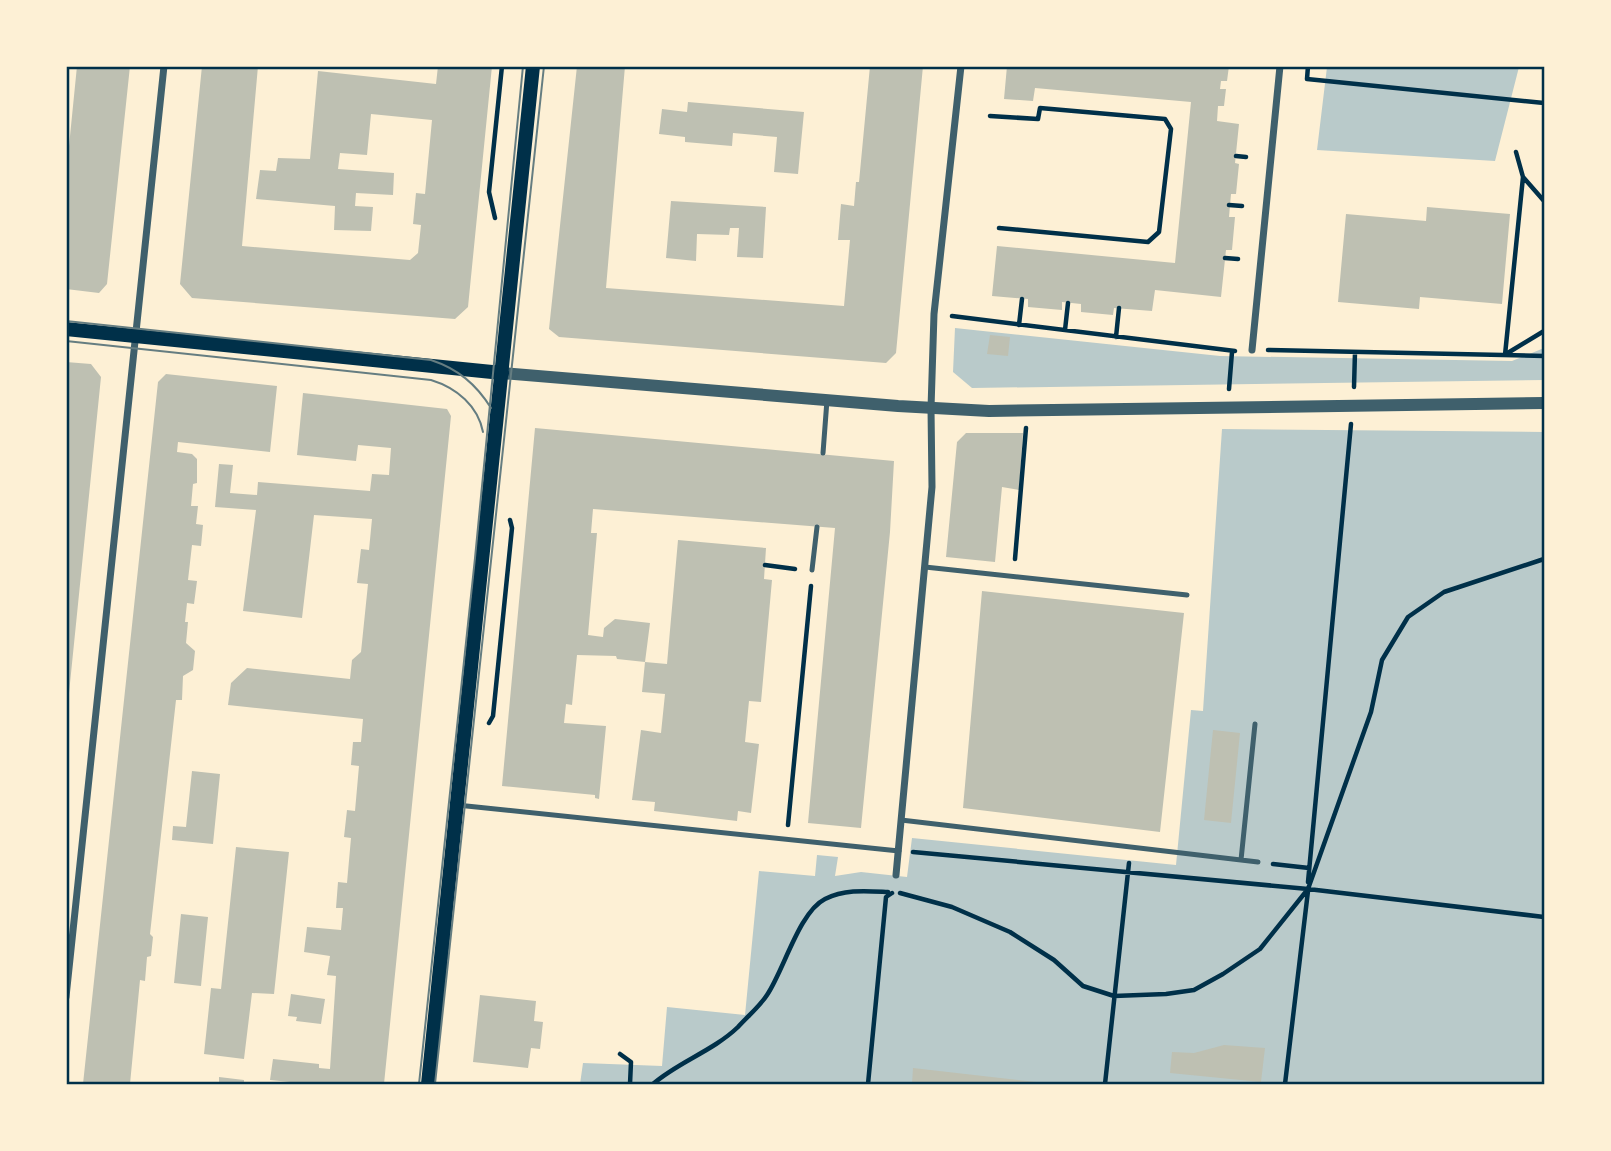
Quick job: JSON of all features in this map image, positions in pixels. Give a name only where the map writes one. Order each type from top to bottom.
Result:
[{"type":"main road","points":[[428,1084],[533,66]]},
{"type":"main road","points":[[66,329],[502,373]]},
{"type":"street","points":[[66,997],[164,66]]},
{"type":"street","points":[[896,875],[932,487],[934,314],[961,66]]},
{"type":"street","points":[[1252,350],[1280,66]]},
{"type":"street","points":[[502,373],[989,411],[1545,403]]},
{"type":"lane","points":[[823,453],[827,400]]},
{"type":"lane","points":[[812,570],[817,527]]},
{"type":"lane","points":[[925,567],[1187,595]]},
{"type":"lane","points":[[1241,860],[1255,723]]},
{"type":"lane","points":[[457,805],[898,851]]},
{"type":"lane","points":[[901,820],[1258,862]]},
{"type":"path","points":[[489,192],[502,66]]},
{"type":"path","points":[[1308,66],[1307,79],[1545,103]]},
{"type":"path","points":[[990,116],[1038,119],[1040,108],[1165,119],[1171,129],[1159,232],[1148,242],[999,228]]},
{"type":"path","points":[[1516,152],[1522,177],[1505,355],[1545,331]]},
{"type":"path","points":[[1236,156],[1246,157]]},
{"type":"path","points":[[1522,177],[1545,201]]},
{"type":"path","points":[[1230,205],[1242,206]]},
{"type":"path","points":[[1225,258],[1238,259]]},
{"type":"path","points":[[1018,324],[1022,299]]},
{"type":"path","points":[[1065,330],[1068,303]]},
{"type":"path","points":[[1116,337],[1119,308]]},
{"type":"path","points":[[1229,407],[1232,352]]},
{"type":"path","points":[[1284,1084],[1308,889],[1353,406],[1355,352]]},
{"type":"path","points":[[1013,576],[1027,410]]},
{"type":"path","points":[[493,716],[512,528]]},
{"type":"path","points":[[653,1084],[703,1054],[735,1029],[766,996],[791,950],[805,916],[822,900],[848,891],[894,892],[952,907],[1010,932],[1054,960],[1083,986],[1114,996],[1194,990],[1223,974],[1260,948],[1308,889],[1371,712],[1382,660],[1408,617],[1444,592],[1545,559]]},
{"type":"path","points":[[765,565],[812,570],[786,840]]},
{"type":"path","points":[[1105,1084],[1131,847]]},
{"type":"path","points":[[898,851],[1308,889],[1545,917]]},
{"type":"path","points":[[1258,862],[1309,868]]},
{"type":"path","points":[[894,892],[896,875]]},
{"type":"path","points":[[868,1084],[886,897],[894,892]]},
{"type":"path","points":[[620,1054],[631,1062],[630,1084]]},
{"type":"shaded area","points":[[1327,67],[1519,67],[1495,161],[1317,150]]},
{"type":"shaded area","points":[[955,328],[1220,356],[1512,361],[1544,348],[1544,380],[972,388],[953,372]]},
{"type":"shaded area","points":[[1222,429],[1544,432],[1544,1084],[580,1084],[583,1063],[662,1066],[667,1007],[745,1015],[759,871],[815,876],[817,855],[838,857],[835,876],[861,872],[907,877],[912,838],[1176,865],[1191,710],[1203,711]]},
{"type":"building","points":[[77,66],[130,66],[107,284],[99,293],[66,289],[66,176]]},
{"type":"building","points":[[202,66],[258,66],[242,246],[410,260],[418,253],[421,225],[413,224],[416,193],[425,194],[432,120],[371,114],[367,155],[340,153],[338,169],[394,173],[393,195],[356,193],[355,206],[373,207],[371,231],[334,230],[335,206],[256,199],[260,170],[276,171],[278,158],[310,159],[318,71],[436,84],[438,66],[492,66],[468,307],[455,319],[192,298],[180,284]]},
{"type":"building","points":[[577,66],[625,66],[606,288],[844,306],[850,240],[838,240],[841,204],[854,206],[856,182],[859,182],[870,66],[923,66],[896,353],[886,363],[559,337],[549,329]]},
{"type":"building","points":[[1007,66],[1229,66],[1227,81],[1221,81],[1220,89],[1226,89],[1224,106],[1218,106],[1217,121],[1239,124],[1235,163],[1239,164],[1236,194],[1231,194],[1229,217],[1235,217],[1232,250],[1226,250],[1221,297],[1155,290],[1152,311],[1114,308],[1113,315],[1081,312],[1081,304],[1062,302],[1062,310],[1028,307],[1028,299],[992,296],[997,246],[1175,263],[1191,102],[1035,88],[1033,101],[1004,99]]},
{"type":"building","points":[[688,102],[804,112],[798,174],[774,172],[777,137],[733,133],[732,146],[685,142],[685,137],[659,134],[662,109],[687,112]]},
{"type":"building","points":[[671,201],[766,207],[763,258],[737,257],[739,228],[730,228],[729,235],[697,234],[696,261],[666,258]]},
{"type":"building","points":[[1427,207],[1510,214],[1502,304],[1420,297],[1419,309],[1338,302],[1346,214],[1426,221]]},
{"type":"building","points":[[990,335],[1010,337],[1008,356],[987,354]]},
{"type":"building","points":[[66,362],[91,364],[101,377],[68,703]]},
{"type":"building","points":[[166,374],[277,386],[270,452],[178,442],[177,452],[192,454],[197,459],[197,483],[193,484],[191,506],[198,506],[196,524],[203,525],[201,546],[192,545],[188,580],[197,581],[194,604],[187,603],[185,622],[188,622],[186,643],[195,651],[193,670],[183,676],[182,700],[176,700],[150,934],[153,937],[151,956],[147,957],[145,981],[140,980],[130,1084],[83,1084],[158,382]]},
{"type":"building","points":[[303,393],[447,409],[451,416],[384,1084],[310,1084],[270,1080],[273,1059],[319,1064],[319,1068],[330,1069],[336,976],[327,975],[330,956],[304,952],[307,927],[341,930],[343,908],[336,908],[338,882],[347,883],[351,838],[344,837],[347,810],[355,811],[359,766],[351,765],[353,742],[361,742],[363,719],[228,705],[231,683],[247,668],[350,679],[352,660],[361,652],[368,584],[357,583],[361,549],[369,550],[372,519],[314,515],[302,618],[243,611],[256,510],[215,507],[219,464],[233,465],[230,493],[257,495],[258,482],[370,491],[372,474],[389,475],[391,448],[358,445],[356,461],[297,455]]},
{"type":"building","points":[[535,428],[894,461],[890,532],[861,828],[808,823],[835,528],[593,509],[591,533],[597,533],[588,635],[603,637],[604,628],[615,619],[650,623],[645,662],[617,659],[616,656],[577,655],[572,705],[566,704],[564,723],[606,726],[599,799],[595,798],[595,795],[502,786]]},
{"type":"building","points":[[966,433],[1023,433],[1019,490],[1002,487],[995,562],[946,557],[957,442]]},
{"type":"building","points":[[678,540],[766,548],[764,579],[772,580],[761,702],[749,701],[745,742],[759,744],[751,813],[738,811],[737,821],[654,811],[655,802],[632,800],[641,730],[661,733],[665,694],[642,692],[645,662],[667,664]]},
{"type":"building","points":[[982,591],[1184,613],[1160,832],[963,808]]},
{"type":"building","points":[[1213,730],[1240,733],[1231,823],[1204,820]]},
{"type":"building","points":[[192,771],[220,774],[213,844],[172,840],[173,826],[186,827]]},
{"type":"building","points":[[236,847],[289,852],[274,994],[252,993],[244,1059],[204,1054],[211,988],[221,989]]},
{"type":"building","points":[[181,914],[208,917],[201,986],[174,983]]},
{"type":"building","points":[[291,994],[325,999],[321,1024],[296,1021],[297,1017],[288,1016]]},
{"type":"building","points":[[480,995],[536,1001],[534,1021],[543,1022],[540,1049],[531,1048],[528,1068],[473,1062]]},
{"type":"building","points":[[1224,1045],[1265,1048],[1261,1082],[1170,1073],[1172,1052],[1194,1053]]},
{"type":"building","points":[[913,1068],[1045,1083],[1045,1084],[912,1084]]},
{"type":"building","points":[[219,1077],[244,1080],[244,1084],[219,1084]]},
{"type":"tram line","points":[[419,1084],[475,558],[523,66]]},
{"type":"tram line","points":[[435,1084],[544,66]]},
{"type":"tram line","points":[[66,321],[431,360],[466,378],[491,408]]},
{"type":"tram line","points":[[66,341],[431,380],[465,399],[476,414],[483,432]]}]
